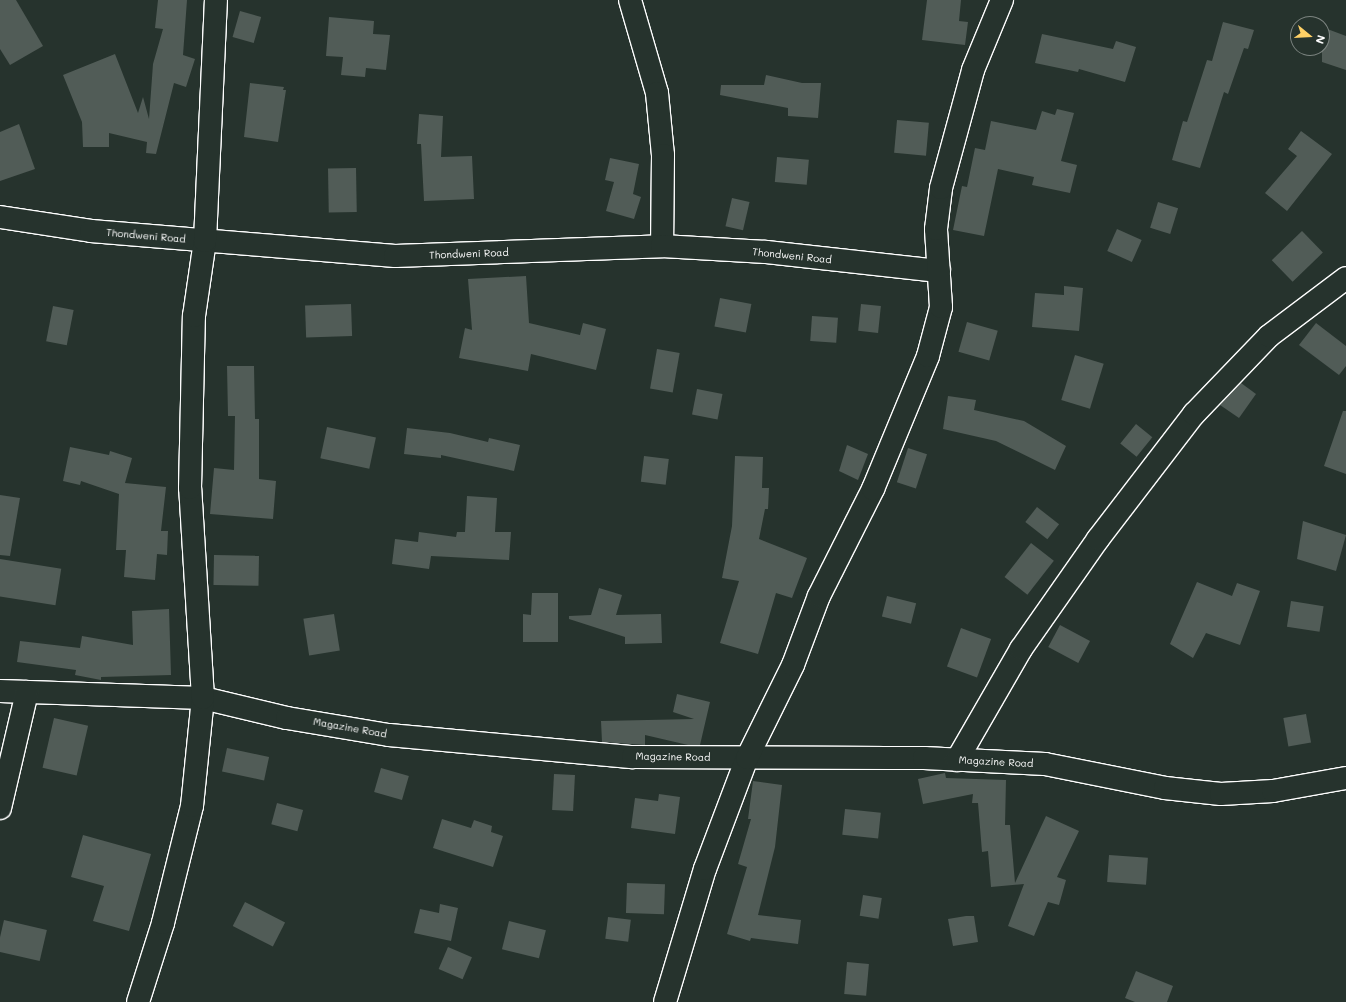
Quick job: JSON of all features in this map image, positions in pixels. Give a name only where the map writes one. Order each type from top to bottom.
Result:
[{"type":"street","points":[[138,1002],[163,923],[192,806],[202,698],[190,488],[194,316],[205,241],[216,0]]},
{"type":"street","points":[[630,0],[657,93],[663,155],[662,246]]},
{"type":"street","points":[[665,1002],[705,869],[748,758],[793,664],[819,596],[873,489],[928,356],[941,307],[936,229],[941,188],[973,70],[1002,0]]},
{"type":"street","name":"Thondweni Road","points":[[0,217],[91,231],[395,256],[662,246],[766,252],[939,271]]},
{"type":"street","points":[[957,760],[1021,649],[1098,539],[1194,414],[1269,336],[1346,278]]},
{"type":"street","name":"Magazine Road","points":[[0,691],[202,698],[287,718],[389,735],[633,757],[957,760],[1045,764],[1165,788],[1221,794],[1273,791],[1346,778]]},
{"type":"street","points":[[0,808],[27,692]]},
{"type":"building","points":[[0,0],[16,0],[43,46],[10,65],[0,49]]},
{"type":"building","points":[[158,0],[187,0],[183,55],[195,59],[186,87],[174,83],[156,154],[146,153],[147,142],[109,133],[109,147],[83,147],[82,122],[63,75],[115,54],[138,113],[143,97],[149,119],[153,64],[163,29],[155,28]]},
{"type":"building","points":[[927,0],[961,0],[959,21],[968,22],[965,45],[922,40]]},
{"type":"building","points":[[240,11],[261,17],[254,43],[233,37]]},
{"type":"building","points":[[329,17],[374,21],[373,34],[390,35],[386,70],[366,68],[365,77],[341,75],[343,57],[326,56]]},
{"type":"building","points":[[1223,22],[1254,30],[1248,49],[1244,48],[1228,94],[1224,92],[1200,168],[1172,160],[1183,121],[1187,122],[1207,60],[1212,61]]},
{"type":"building","points":[[1330,30],[1346,36],[1346,70],[1322,62],[1322,56],[1330,56]]},
{"type":"building","points":[[1042,34],[1113,49],[1116,41],[1136,47],[1125,82],[1079,69],[1078,72],[1035,63]]},
{"type":"building","points":[[766,75],[802,83],[821,83],[818,118],[788,116],[788,108],[720,95],[721,85],[764,85]]},
{"type":"building","points":[[250,83],[284,87],[283,90],[286,90],[278,142],[244,137]]},
{"type":"building","points":[[1057,109],[1074,113],[1061,161],[1077,165],[1070,193],[1032,185],[1034,177],[998,169],[984,236],[953,230],[962,186],[967,187],[975,148],[985,150],[991,121],[1036,130],[1042,111],[1055,115]]},
{"type":"building","points":[[419,114],[443,116],[441,157],[472,156],[474,199],[424,201],[421,144],[417,144]]},
{"type":"building","points":[[897,120],[929,123],[926,156],[894,153]]},
{"type":"building","points":[[19,124],[35,169],[0,181],[0,132]]},
{"type":"building","points":[[1301,131],[1332,154],[1287,211],[1265,193],[1297,156],[1288,149]]},
{"type":"building","points":[[777,157],[809,160],[807,185],[775,182]]},
{"type":"building","points":[[610,158],[639,164],[633,194],[641,197],[634,219],[606,211],[614,182],[605,180]]},
{"type":"building","points":[[328,168],[356,168],[357,212],[329,212]]},
{"type":"building","points":[[732,198],[750,202],[743,230],[725,226]]},
{"type":"building","points":[[1158,202],[1178,208],[1170,234],[1150,228]]},
{"type":"building","points":[[1117,229],[1142,240],[1132,262],[1107,251]]},
{"type":"building","points":[[1302,231],[1323,253],[1293,282],[1272,260]]},
{"type":"building","points":[[526,276],[529,323],[580,335],[583,323],[606,329],[596,370],[531,354],[528,371],[459,358],[465,328],[472,330],[468,279]]},
{"type":"building","points":[[1064,286],[1083,288],[1079,331],[1032,327],[1035,293],[1064,295]]},
{"type":"building","points":[[720,298],[751,304],[746,333],[714,326]]},
{"type":"building","points":[[351,304],[352,336],[306,338],[305,306]]},
{"type":"building","points":[[861,304],[881,306],[878,333],[858,331]]},
{"type":"building","points":[[53,306],[74,310],[67,345],[46,341]]},
{"type":"building","points":[[812,316],[838,318],[836,343],[810,341]]},
{"type":"building","points":[[967,322],[998,331],[989,361],[958,352]]},
{"type":"building","points":[[1316,323],[1346,346],[1346,366],[1339,375],[1299,345]]},
{"type":"building","points":[[657,349],[680,353],[673,392],[650,388]]},
{"type":"building","points":[[1075,355],[1104,364],[1090,409],[1061,400]]},
{"type":"building","points":[[227,366],[254,366],[255,419],[259,419],[259,479],[276,481],[273,519],[210,514],[214,468],[234,470],[235,416],[228,416]]},
{"type":"building","points":[[1241,383],[1256,394],[1239,418],[1220,405]]},
{"type":"building","points":[[697,389],[723,394],[718,419],[692,415]]},
{"type":"building","points":[[948,396],[976,400],[974,410],[1024,421],[1066,446],[1055,470],[996,441],[943,429]]},
{"type":"building","points":[[1343,411],[1346,411],[1346,474],[1324,466]]},
{"type":"building","points":[[1136,424],[1152,437],[1137,457],[1120,443]]},
{"type":"building","points":[[327,427],[376,437],[369,469],[320,458]]},
{"type":"building","points":[[407,428],[450,433],[488,442],[489,438],[520,445],[514,471],[441,455],[441,458],[404,454]]},
{"type":"building","points":[[847,445],[868,454],[858,480],[839,471]]},
{"type":"building","points":[[70,447],[109,455],[110,451],[132,458],[125,483],[166,487],[161,531],[168,531],[167,555],[157,554],[155,580],[124,577],[126,550],[116,550],[119,494],[81,481],[80,485],[63,481]]},
{"type":"building","points":[[908,448],[927,454],[916,488],[897,482]]},
{"type":"building","points":[[644,456],[669,459],[666,485],[641,482]]},
{"type":"building","points":[[735,456],[763,457],[762,488],[769,488],[768,509],[765,509],[759,539],[807,558],[792,598],[776,593],[758,654],[720,643],[739,581],[722,578],[732,526]]},
{"type":"building","points":[[0,495],[20,498],[10,556],[0,555]]},
{"type":"building","points":[[467,496],[497,498],[495,532],[511,532],[509,560],[431,556],[429,569],[392,564],[395,539],[418,542],[419,532],[456,537],[457,532],[465,532]]},
{"type":"building","points":[[1037,507],[1059,524],[1047,539],[1025,522]]},
{"type":"building","points":[[1303,521],[1346,535],[1336,571],[1297,559]]},
{"type":"building","points":[[1031,543],[1054,561],[1027,595],[1005,577]]},
{"type":"building","points":[[214,555],[259,556],[258,586],[213,585]]},
{"type":"building","points":[[0,559],[61,569],[55,605],[0,596]]},
{"type":"building","points":[[1197,582],[1232,596],[1237,583],[1260,591],[1240,645],[1206,633],[1193,658],[1170,644]]},
{"type":"building","points":[[599,588],[622,595],[616,615],[661,614],[662,643],[625,644],[625,637],[569,619],[569,616],[591,615]]},
{"type":"building","points":[[532,593],[558,593],[558,642],[523,642],[523,614],[531,615]]},
{"type":"building","points":[[887,596],[916,603],[911,624],[882,616]]},
{"type":"building","points":[[1291,601],[1324,606],[1320,632],[1287,627]]},
{"type":"building","points":[[169,609],[171,675],[101,677],[101,680],[75,675],[76,670],[17,662],[20,641],[80,648],[82,636],[133,645],[132,611]]},
{"type":"building","points":[[334,614],[340,651],[309,655],[303,619]]},
{"type":"building","points":[[1060,625],[1090,641],[1078,663],[1048,647]]},
{"type":"building","points":[[961,628],[991,639],[977,677],[947,667]]},
{"type":"building","points":[[677,694],[710,702],[700,745],[688,745],[645,735],[645,745],[602,742],[601,721],[694,719],[673,712]]},
{"type":"building","points":[[1306,714],[1311,743],[1288,747],[1283,718]]},
{"type":"building","points":[[54,718],[88,726],[77,776],[43,768]]},
{"type":"building","points":[[227,748],[269,757],[264,780],[222,771]]},
{"type":"building","points":[[381,768],[409,776],[402,800],[374,792]]},
{"type":"building","points":[[945,773],[946,778],[1006,780],[1005,825],[1010,825],[1015,883],[1046,816],[1079,831],[1057,877],[1066,880],[1059,905],[1048,902],[1034,936],[1008,926],[1024,884],[991,887],[988,851],[982,852],[978,803],[972,803],[973,794],[923,804],[918,779]]},
{"type":"building","points":[[554,774],[575,775],[573,811],[552,810]]},
{"type":"building","points":[[753,781],[782,785],[775,847],[758,915],[801,920],[798,944],[751,938],[750,941],[727,934],[747,867],[738,864],[751,819],[748,819]]},
{"type":"building","points":[[659,794],[680,797],[675,834],[631,828],[635,798],[658,801]]},
{"type":"building","points":[[277,803],[303,810],[297,831],[271,824]]},
{"type":"building","points":[[845,809],[881,813],[878,839],[842,835]]},
{"type":"building","points":[[442,819],[471,828],[474,820],[492,826],[491,832],[503,836],[493,867],[433,848]]},
{"type":"building","points":[[83,835],[151,854],[129,931],[93,921],[104,886],[71,877]]},
{"type":"building","points":[[1109,855],[1148,858],[1146,885],[1107,882]]},
{"type":"building","points":[[627,883],[665,884],[664,914],[626,913]]},
{"type":"building","points":[[863,895],[882,898],[878,919],[860,916]]},
{"type":"building","points":[[245,902],[285,922],[273,946],[233,926]]},
{"type":"building","points":[[440,904],[458,908],[451,941],[414,933],[420,909],[439,913]]},
{"type":"building","points":[[974,916],[978,942],[953,946],[948,919]]},
{"type":"building","points":[[608,917],[631,920],[628,942],[605,939]]},
{"type":"building","points":[[4,920],[47,930],[40,961],[0,952],[0,937]]},
{"type":"building","points":[[509,921],[546,930],[539,958],[502,949]]},
{"type":"building","points":[[448,947],[472,957],[463,979],[439,969]]},
{"type":"building","points":[[847,962],[869,964],[866,996],[844,994]]},
{"type":"building","points":[[1136,971],[1173,986],[1167,1002],[1135,1002],[1125,998]]}]
